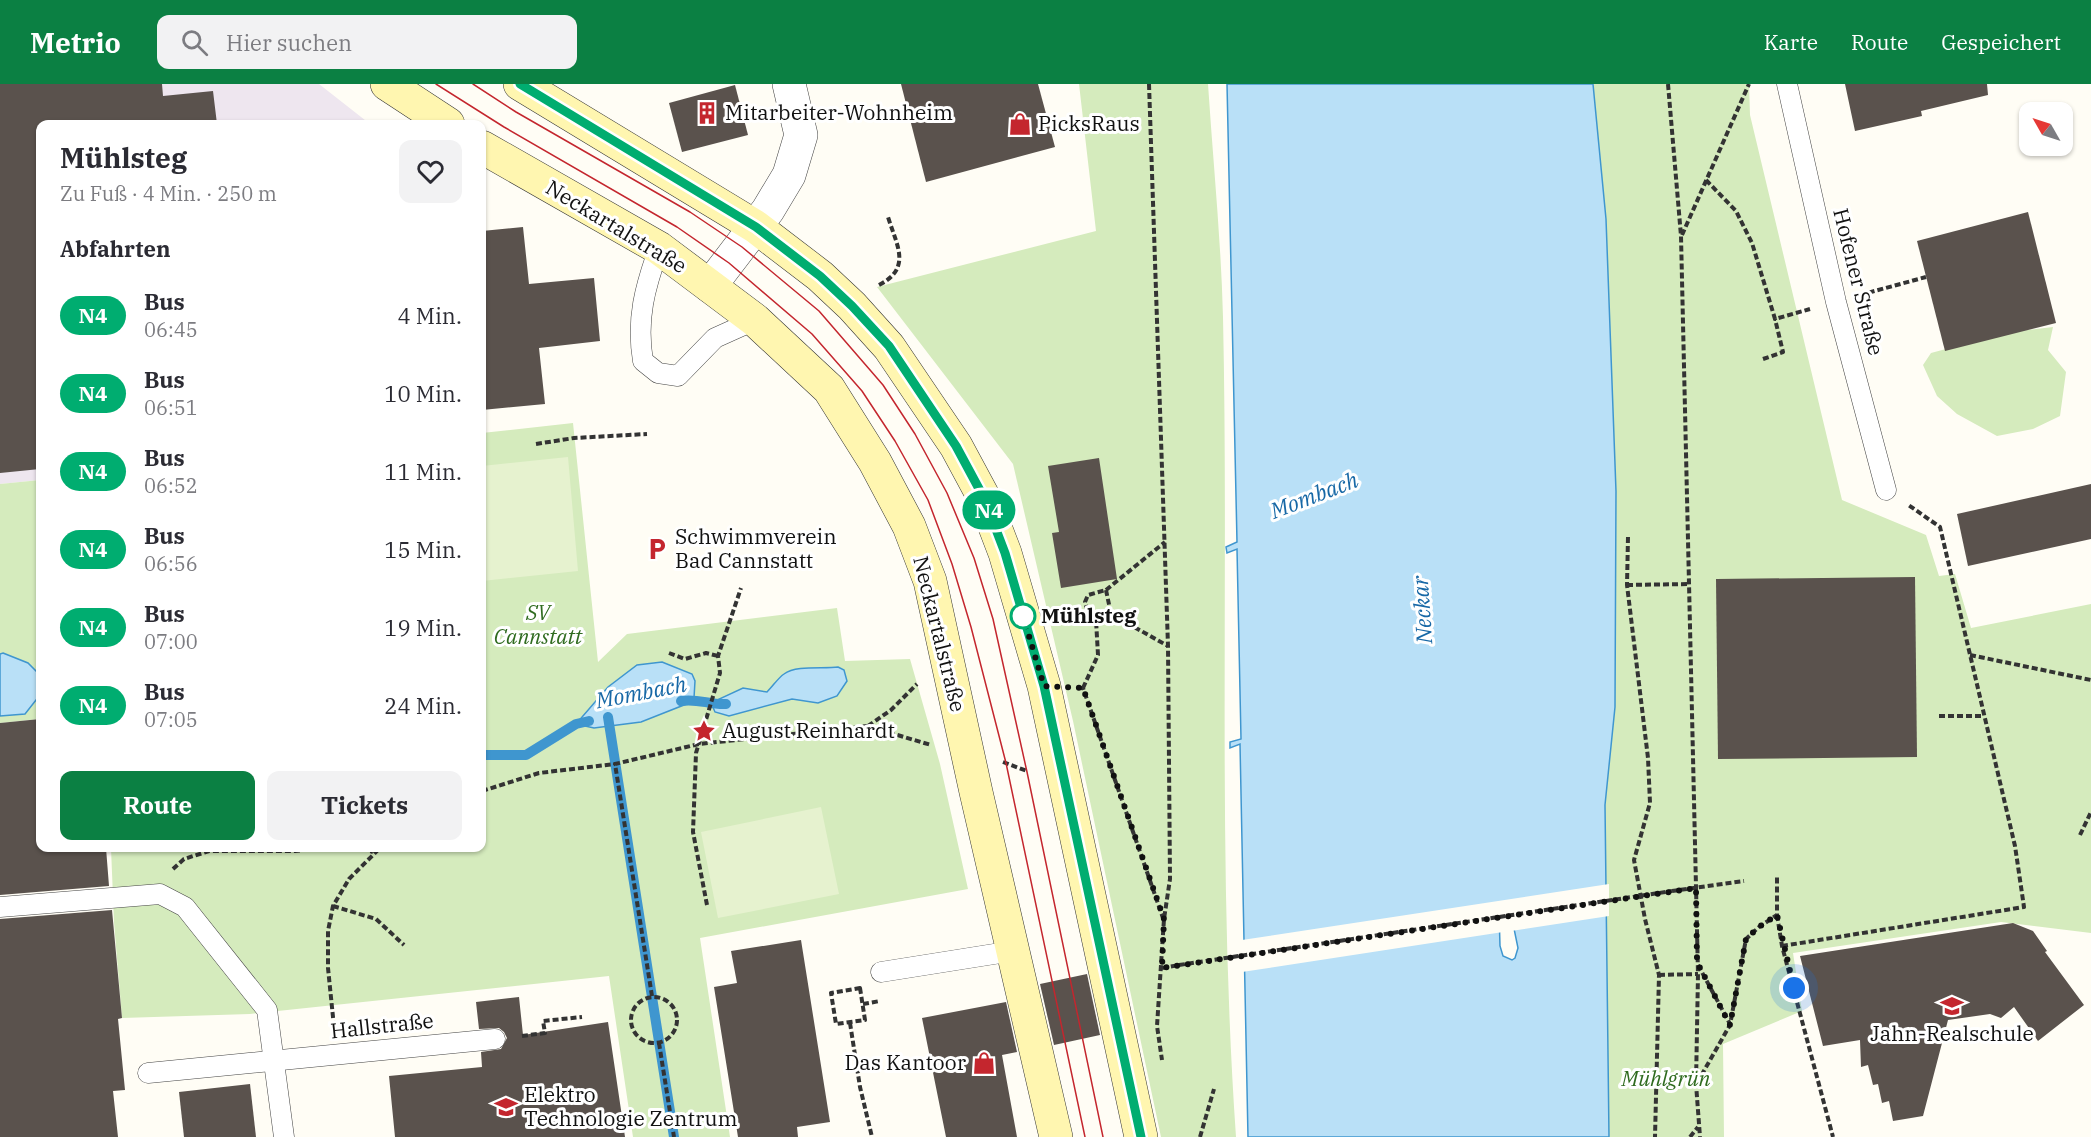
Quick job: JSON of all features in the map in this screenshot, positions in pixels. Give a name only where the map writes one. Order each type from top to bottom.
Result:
[{"type":"main road","points":[[387,84],[442,120]]},
{"type":"main road","points":[[520,84],[756,227],[820,276],[876,330],[956,446],[984,498],[1005,553],[1044,686],[1141,1137]]},
{"type":"main road","name":"Neckartalstraße","points":[[486,149],[659,248],[755,320],[830,389],[875,462],[909,526],[930,581],[946,656],[983,758],[1013,951],[1056,1137]]},
{"type":"street","points":[[710,286],[756,227],[789,175],[801,135],[789,84]]},
{"type":"lane","name":"Hofener Straße","points":[[1787,84],[1836,302],[1886,490]]},
{"type":"lane","points":[[659,248],[645,289],[639,337],[643,361],[658,373],[678,376],[715,338],[755,320]]},
{"type":"lane","points":[[0,907],[160,894],[185,907],[267,1010],[284,1137]]},
{"type":"lane","points":[[881,972],[1013,951]]},
{"type":"lane","name":"Hallstraße","points":[[148,1073],[495,1039]]},
{"type":"path","points":[[1149,84],[1168,646],[1170,879],[1164,919],[1157,1026],[1164,1070]]},
{"type":"path","points":[[1668,84],[1681,236],[1698,974],[1696,1084],[1700,1137]]},
{"type":"path","points":[[1681,236],[1749,84]]},
{"type":"path","points":[[1706,180],[1736,211],[1752,243]]},
{"type":"path","points":[[885,281],[892,278],[899,268],[900,258],[888,217]]},
{"type":"path","points":[[1763,359],[1784,352],[1774,319]]},
{"type":"path","points":[[536,444],[574,438],[647,434]]},
{"type":"path","points":[[1782,946],[2024,907],[2015,846],[1940,527],[1886,490]]},
{"type":"path","points":[[1628,537],[1627,585],[1648,758],[1650,803],[1634,860],[1644,919],[1659,975],[1655,1137]]},
{"type":"path","points":[[1096,620],[1089,616],[1085,602],[1088,595],[1106,590],[1165,542]]},
{"type":"path","points":[[1627,585],[1689,584]]},
{"type":"path","points":[[707,905],[693,832],[696,753],[720,674],[718,656],[741,588]]},
{"type":"path","points":[[1106,590],[1111,614],[1168,646]]},
{"type":"path","points":[[1096,620],[1111,614]]},
{"type":"path","points":[[1096,620],[1098,655],[1083,688],[1164,919]]},
{"type":"path","points":[[669,653],[685,659],[706,653],[718,656]]},
{"type":"path","points":[[1970,655],[2091,680]]},
{"type":"path","points":[[867,726],[891,710],[946,656]]},
{"type":"path","points":[[1044,686],[1083,688]]},
{"type":"path","points":[[1939,716],[1984,716]]},
{"type":"path","points":[[486,790],[539,773],[615,764],[699,744],[867,726],[983,758],[1034,775]]},
{"type":"path","points":[[615,764],[652,996]]},
{"type":"path","points":[[2080,835],[2091,812]]},
{"type":"path","points":[[160,894],[164,877],[184,859],[205,852]]},
{"type":"path","points":[[338,1054],[328,968],[328,931],[333,906],[349,879],[373,852]]},
{"type":"path","points":[[1777,876],[1777,915],[1782,946],[1833,1137]]},
{"type":"path","points":[[1162,968],[1744,880]]},
{"type":"path","points":[[333,906],[376,919],[404,945]]},
{"type":"path","points":[[1696,1084],[1730,1025],[1746,939],[1777,915]]},
{"type":"path","points":[[1697,962],[1730,1025]]},
{"type":"path","points":[[1659,975],[1698,974]]},
{"type":"path","points":[[860,988],[865,1020],[849,1023],[836,1024],[831,993],[860,988]]},
{"type":"path","points":[[652,996],[668,1001],[677,1016],[674,1033],[659,1043],[649,1044],[640,1040],[630,1024],[635,1005],[652,996]]},
{"type":"path","points":[[495,1039],[545,1034],[543,1021],[582,1017]]},
{"type":"path","points":[[849,1023],[860,1087],[872,1137]]},
{"type":"path","points":[[659,1043],[674,1137]]},
{"type":"path","points":[[1200,1137],[1214,1089]]},
{"type":"path","points":[[1690,1137],[1699,1126]]},
{"type":"shaded area","points":[[0,84],[319,84],[365,120],[36,120],[36,480],[0,484]]},
{"type":"green space","points":[[1079,84],[1208,84],[1223,317],[1225,830],[1230,1035],[1236,1137],[1161,1137],[1073,721],[1013,464],[877,287],[1096,231]]},
{"type":"green space","name":"Mühlgrün","points":[[1593,84],[1749,84],[1750,115],[1842,500],[1926,535],[1939,576],[1955,574],[1971,628],[2091,604],[2091,933],[2001,922],[1793,953],[1802,1011],[1723,1044],[1724,1137],[1609,1137],[1605,805],[1615,707],[1616,491],[1606,219]]},
{"type":"green space","points":[[2053,327],[2048,350],[2066,372],[2060,416],[2033,429],[1997,436],[1957,414],[1937,396],[1923,365],[1931,353],[2009,332]]},
{"type":"green space","name":"SV Cannstatt","points":[[573,423],[598,662],[627,634],[837,608],[845,661],[910,659],[940,764],[968,889],[700,938],[730,1137],[633,1137],[609,976],[250,1014],[122,1018],[111,852],[486,852],[486,433]]},
{"type":"green space","points":[[568,457],[578,571],[486,581],[486,466]]},
{"type":"green space","points":[[36,480],[36,719],[0,723],[0,484]]},
{"type":"green space","points":[[821,807],[839,894],[718,918],[701,832]]},
{"type":"water","name":"Neckar","points":[[1227,84],[1593,84],[1606,219],[1616,491],[1615,707],[1605,805],[1609,1137],[1248,1137],[1240,744],[1230,748],[1230,742],[1241,739],[1237,549],[1227,553],[1226,547],[1237,542]],"holes":[[[1506,905],[1510,909],[1518,948],[1512,960],[1503,956],[1500,946],[1499,911]]]},
{"type":"water","points":[[3,653],[28,663],[36,671],[36,700],[25,714],[0,716],[0,654]]},
{"type":"water","points":[[662,662],[692,674],[695,681],[694,698],[689,703],[641,722],[594,728],[576,724],[608,687],[637,665]]},
{"type":"water","points":[[838,667],[844,670],[847,681],[837,696],[818,703],[792,699],[729,716],[715,712],[712,705],[717,700],[743,688],[767,692],[784,674],[795,669]]},
{"type":"pier","points":[[1609,884],[1609,916],[1511,931],[1505,908],[1502,911],[1503,932],[1242,972],[1242,940]]},
{"type":"building","points":[[0,84],[162,84],[163,96],[213,91],[217,120],[36,120],[36,469],[0,473]]},
{"type":"building","points":[[901,84],[1038,84],[1055,147],[926,182]]},
{"type":"building","points":[[1845,84],[1987,84],[1988,95],[1921,111],[1922,116],[1855,131]]},
{"type":"building","name":"Mitarbeiter-Wohnheim","points":[[735,85],[748,135],[682,152],[669,103]]},
{"type":"building","points":[[2028,212],[2056,323],[1945,351],[1917,241]]},
{"type":"building","points":[[523,227],[529,284],[594,278],[600,341],[539,348],[545,404],[486,410],[486,231]]},
{"type":"building","points":[[1099,458],[1117,579],[1061,588],[1052,533],[1059,532],[1048,466]]},
{"type":"building","points":[[2091,484],[2091,539],[1968,566],[1957,514]]},
{"type":"building","points":[[1915,577],[1917,757],[1718,759],[1716,579]]},
{"type":"building","points":[[36,719],[36,852],[106,852],[109,886],[0,895],[0,723]]},
{"type":"building","points":[[112,910],[122,1018],[118,1019],[125,1090],[113,1091],[118,1137],[0,1137],[0,919]]},
{"type":"building","points":[[2013,923],[2033,931],[2047,951],[2045,952],[2084,1005],[2038,1041],[2014,1007],[2001,1018],[1990,1014],[1948,1020],[1923,1116],[1893,1121],[1889,1101],[1882,1103],[1878,1084],[1873,1085],[1868,1065],[1861,1067],[1860,1040],[1823,1046],[1800,956]]},
{"type":"building","points":[[801,940],[830,1122],[797,1127],[798,1137],[738,1137],[714,987],[737,983],[731,951]]},
{"type":"building","points":[[1087,974],[1100,1035],[1054,1045],[1040,984]]},
{"type":"building","name":"Elektro Technologie Zentrum","points":[[519,997],[523,1035],[608,1022],[625,1137],[395,1137],[389,1076],[482,1067],[481,1052],[501,1049],[507,1038],[499,1028],[479,1029],[476,1002]]},
{"type":"building","points":[[1006,1002],[1017,1052],[1002,1055],[1017,1137],[946,1137],[922,1018]]},
{"type":"building","points":[[250,1084],[256,1137],[184,1137],[179,1092]]},
{"type":"waterway","name":"Mombach","points":[[681,701],[726,704]]},
{"type":"waterway","points":[[608,717],[674,1137]]},
{"type":"waterway","name":"Mombach","points":[[486,755],[526,755],[576,724],[589,721]]},
{"type":"tram line","points":[[436,84],[504,127],[677,227],[729,263],[812,334],[862,391],[895,441],[928,500],[952,564],[971,627],[1006,763],[1085,1137]]},
{"type":"tram line","points":[[473,84],[516,112],[690,212],[742,247],[819,311],[883,385],[915,434],[947,493],[974,558],[993,619],[1103,1137]]},
{"type":"bus line","name":"N4","points":[[520,84],[756,227],[820,276],[876,330],[889,346],[956,446],[984,498],[1005,553],[1044,686],[1141,1137]]},
{"type":"place","name":"Mitarbeiter-Wohnheim","points":[[707,113]]},
{"type":"place","name":"PicksRaus","points":[[1020,124]]},
{"type":"place","name":"Schwimmverein Bad Cannstatt","points":[[657,549]]},
{"type":"place","name":"Mühlsteg","points":[[1023,616]]},
{"type":"place","name":"August Reinhardt","points":[[704,731]]},
{"type":"place","name":"Jahn-Realschule","points":[[1952,1006]]},
{"type":"place","name":"Das Kantoor","points":[[984,1063]]},
{"type":"place","name":"Elektro Technologie Zentrum","points":[[506,1107]]},
{"type":"route","points":[[1023,616],[1044,686],[1083,688],[1164,919],[1162,968],[1696,888],[1697,962],[1730,1025],[1746,939],[1777,915],[1782,946],[1794,988]]}]
